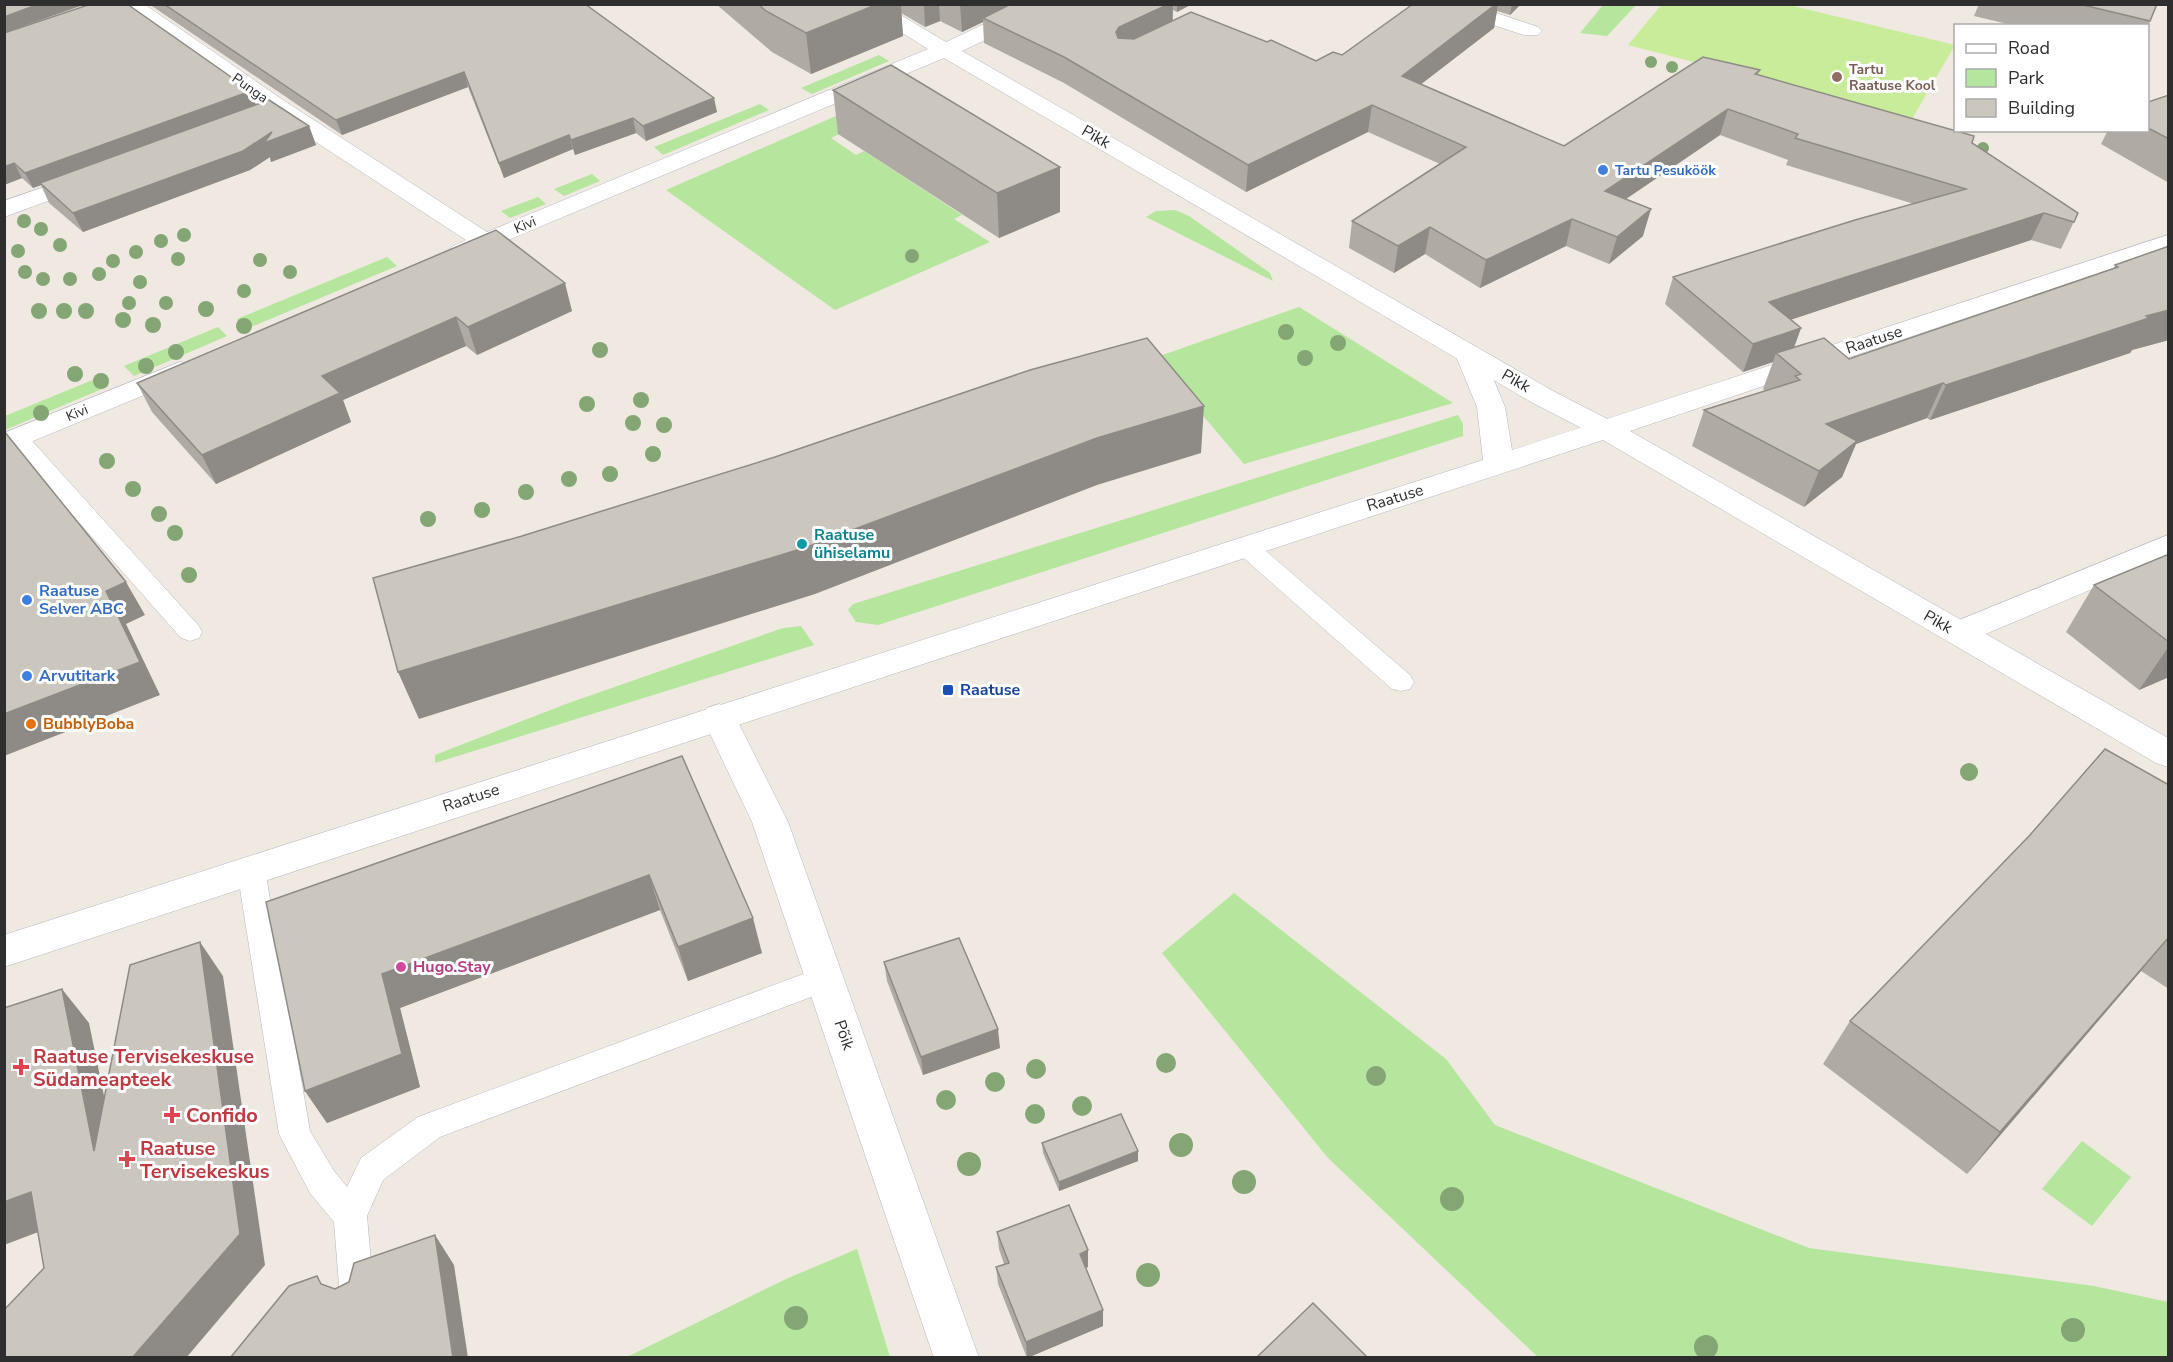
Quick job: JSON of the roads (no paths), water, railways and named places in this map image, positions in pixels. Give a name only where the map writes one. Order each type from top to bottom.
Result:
[{"type":"street","name":"Punga","points":[[130,4],[278,107]]},
{"type":"street","name":"Pikk","points":[[866,4],[1469,354],[1605,429],[2169,754]]},
{"type":"street","name":"Kivi","points":[[442,260],[946,49],[1044,4]]},
{"type":"street","points":[[1447,4],[1531,31]]},
{"type":"street","name":"Punga","points":[[224,128],[278,107]]},
{"type":"street","points":[[278,107],[486,242]]},
{"type":"street","points":[[4,210],[103,173]]},
{"type":"street","name":"Raatuse","points":[[4,951],[1605,429],[2169,242]]},
{"type":"street","points":[[1469,354],[1486,389],[1495,416],[1499,437],[1498,464]]},
{"type":"street","name":"Kivi","points":[[11,441],[203,360]]},
{"type":"street","points":[[1958,633],[2169,545]]},
{"type":"street","name":"Põik","points":[[719,717],[770,822],[957,1358]]},
{"type":"lane","points":[[11,441],[190,632]]},
{"type":"lane","points":[[1245,546],[1401,682]]},
{"type":"lane","points":[[251,870],[295,1134],[322,1182],[350,1216]]},
{"type":"lane","points":[[357,1299],[350,1216],[372,1168],[429,1127],[825,980]]},
{"type":"place","name":"Tartu Raatuse Kool","points":[[1837,77]]},
{"type":"place","name":"Tartu Pesuköök","points":[[1603,170]]},
{"type":"place","name":"Raatuse ühiselamu","points":[[802,544]]},
{"type":"place","name":"Raatuse Selver ABC","points":[[27,600]]},
{"type":"place","name":"Arvutitark","points":[[27,676]]},
{"type":"place","name":"Raatuse","points":[[948,690]]},
{"type":"place","name":"BubblyBoba","points":[[31,724]]},
{"type":"place","name":"Hugo.Stay","points":[[401,967]]},
{"type":"place","name":"Raatuse Tervisekeskuse Südameapteek","points":[[21,1067]]},
{"type":"place","name":"Confido","points":[[172,1115]]},
{"type":"place","name":"Raatuse Tervisekeskus","points":[[127,1159]]}]
